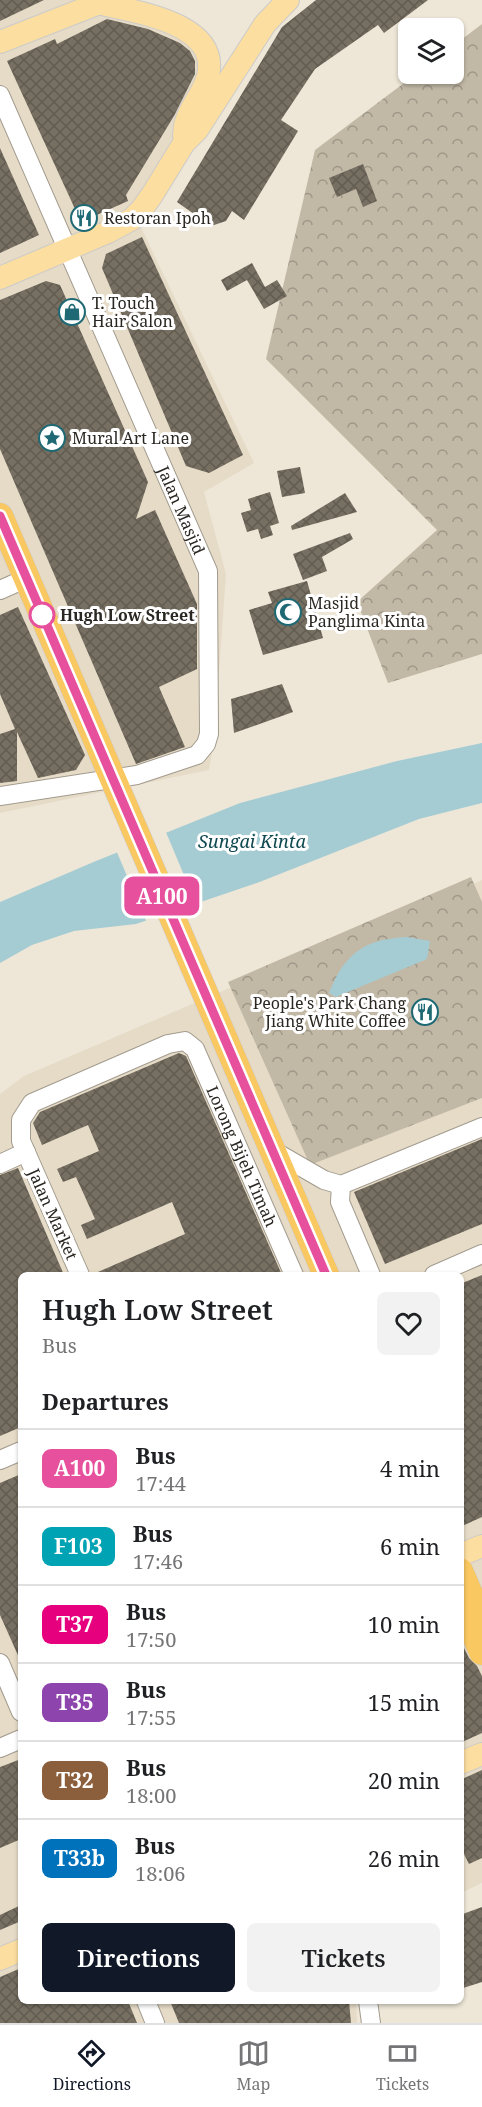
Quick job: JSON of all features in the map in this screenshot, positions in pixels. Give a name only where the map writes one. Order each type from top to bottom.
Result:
[{"type":"highway","points":[[0,516],[325,1272]]},
{"type":"highway","points":[[464,1580],[482,1621]]},
{"type":"highway","points":[[464,1610],[482,1652]]},
{"type":"main road","points":[[0,278],[108,232],[132,219],[152,195],[184,143],[197,130],[265,24],[288,0]]},
{"type":"main road","points":[[0,42],[103,2],[175,23],[192,34],[203,46],[209,60],[208,76],[186,121],[184,143]]},
{"type":"main road","points":[[464,1553],[482,1546]]},
{"type":"main road","points":[[464,1761],[482,1754]]},
{"type":"main road","points":[[0,1959],[18,1951]]},
{"type":"street","name":"Jalan Masjid","points":[[0,95],[208,571],[209,734],[206,744],[197,755],[137,775],[115,786],[0,796]]},
{"type":"street","points":[[0,590],[27,578]]},
{"type":"street","name":"Jalan Market","points":[[79,1272],[21,1141],[21,1120],[32,1104],[168,1044],[185,1041]]},
{"type":"street","name":"Lorong Bijeh Timah","points":[[185,1041],[195,1049],[293,1272]]},
{"type":"street","points":[[272,1150],[324,1180],[341,1185],[482,1127]]},
{"type":"street","points":[[0,1164],[26,1152]]},
{"type":"street","points":[[341,1185],[340,1202],[370,1272]]},
{"type":"street","points":[[441,1272],[482,1254]]},
{"type":"street","points":[[0,1460],[18,1452]]},
{"type":"street","points":[[0,1663],[18,1705]]},
{"type":"street","points":[[0,1748],[18,1740]]},
{"type":"street","points":[[147,2004],[155,2023]]},
{"type":"street","points":[[368,2004],[371,2023]]},
{"type":"shaded area","points":[[0,0],[127,0],[195,37],[213,94],[135,215],[254,463],[204,492],[226,574],[214,741],[209,770],[0,813]]},
{"type":"shaded area","points":[[482,880],[482,1883],[464,1892],[464,1272],[18,1272],[18,2004],[356,2004],[357,2023],[0,2023],[0,1094],[24,1076]]},
{"type":"green space","points":[[482,24],[482,654],[388,683],[357,602],[437,530],[266,359],[315,150],[403,84],[464,84],[464,38]]},
{"type":"green space","points":[[471,877],[482,902],[482,1098],[310,1165],[228,982]]},
{"type":"water","name":"Sungai Kinta","points":[[482,743],[482,803],[419,819],[257,883],[136,924],[74,931],[32,945],[0,963],[0,902],[240,803],[397,761]]},
{"type":"water","points":[[407,937],[430,941],[427,959],[336,997],[329,993],[341,968],[358,951],[379,941]]},
{"type":"pier","points":[[165,830],[197,906],[147,923],[116,850]]},
{"type":"building","points":[[0,0],[44,0],[0,21]]},
{"type":"building","points":[[316,0],[428,0],[404,18],[398,18],[398,22],[384,33],[378,25],[315,69],[281,120],[298,131],[244,220],[232,211],[226,221],[211,226],[177,202],[282,27]]},
{"type":"building","points":[[107,19],[148,29],[180,43],[190,51],[195,61],[195,74],[174,116],[126,195],[128,201],[81,222],[7,61],[55,39],[57,44]]},
{"type":"building","points":[[0,148],[39,235],[0,253]]},
{"type":"building","points":[[363,164],[377,201],[363,207],[356,189],[337,197],[329,178]]},
{"type":"building","points":[[142,237],[243,455],[209,473],[186,466],[102,268],[106,254]]},
{"type":"building","points":[[252,263],[265,287],[277,280],[287,296],[264,309],[247,280],[227,291],[221,280]]},
{"type":"building","points":[[46,281],[60,285],[148,482],[136,519],[155,510],[197,604],[197,669],[159,687],[185,747],[136,764],[0,449],[0,300]]},
{"type":"building","points":[[300,467],[305,493],[282,497],[277,471]]},
{"type":"building","points":[[270,492],[279,523],[270,526],[273,535],[261,539],[258,529],[247,532],[241,513],[251,510],[248,499]]},
{"type":"building","points":[[345,493],[357,512],[292,530],[291,526]]},
{"type":"building","points":[[350,533],[353,539],[322,557],[327,571],[303,580],[293,554]]},
{"type":"building","points":[[307,581],[323,638],[263,655],[249,610],[272,603],[268,592]]},
{"type":"building","points":[[18,607],[85,755],[76,770],[38,778],[17,732],[17,781],[0,783],[0,734],[15,729],[0,694],[0,615]]},
{"type":"building","points":[[282,684],[293,712],[234,733],[231,699]]},
{"type":"building","points":[[179,1053],[186,1056],[281,1272],[98,1272],[185,1234],[172,1202],[87,1239],[81,1225],[95,1219],[76,1177],[63,1182],[57,1169],[99,1151],[88,1125],[42,1145],[33,1123],[40,1112]]},
{"type":"building","points":[[482,1139],[482,1224],[385,1264],[354,1192]]},
{"type":"building","points":[[18,1168],[63,1272],[18,1272],[18,1428],[0,1436],[0,1175]]},
{"type":"building","points":[[482,1275],[482,1517],[464,1525],[464,1282]]},
{"type":"building","points":[[18,1475],[18,1655],[0,1615],[0,1483]]},
{"type":"building","points":[[464,1648],[482,1676],[482,1733],[464,1741]]},
{"type":"building","points":[[18,1760],[18,1840],[0,1848],[0,1767]]},
{"type":"building","points":[[482,1770],[482,1858],[469,1864],[464,1854],[464,1778]]},
{"type":"building","points":[[18,1906],[18,1922],[0,1930],[0,1915]]},
{"type":"building","points":[[482,1907],[482,1982],[464,1988],[464,1914]]},
{"type":"building","points":[[18,1969],[18,2004],[129,2004],[137,2023],[0,2023],[0,1977]]},
{"type":"building","points":[[171,2004],[349,2004],[351,2023],[179,2023]]},
{"type":"bus line","name":"A100","points":[[0,516],[325,1272]]},
{"type":"place","name":"Restoran Ipoh","points":[[84,218]]},
{"type":"place","name":"T. Touch Hair Salon","points":[[72,312]]},
{"type":"place","name":"Mural Art Lane","points":[[52,438]]},
{"type":"place","name":"Masjid Panglima Kinta","points":[[288,612]]},
{"type":"place","name":"Hugh Low Street","points":[[42,615]]},
{"type":"place","name":"People's Park Chang Jiang White Coffee","points":[[425,1012]]}]
